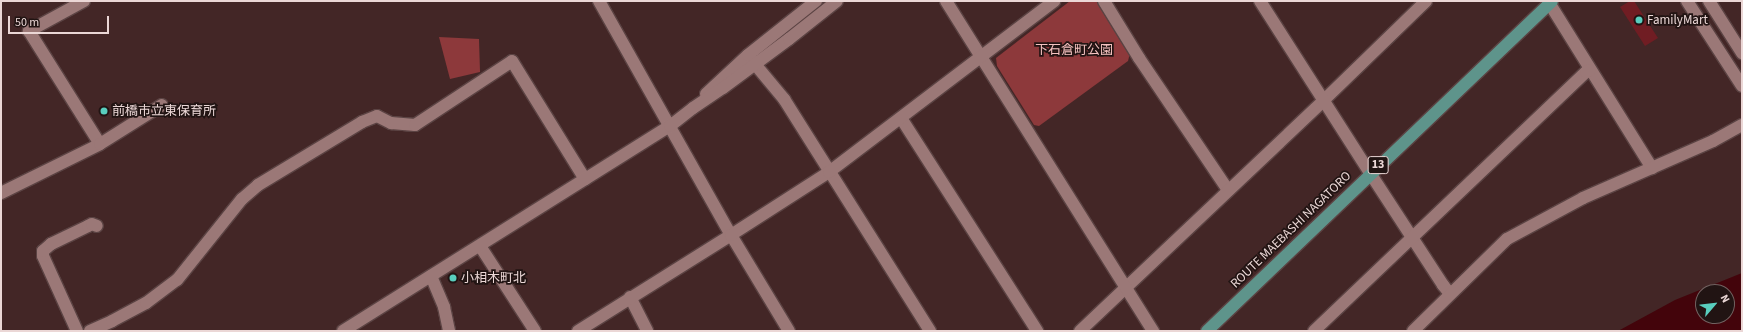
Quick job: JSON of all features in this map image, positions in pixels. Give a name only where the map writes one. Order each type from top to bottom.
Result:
[{"type":"main road","name":"ROUTE MAEBASHI NAGATORO","points":[[1206,331],[1550,2]]},
{"type":"street","points":[[599,1],[731,235],[789,331]]},
{"type":"street","points":[[343,331],[670,126],[693,108],[723,88],[751,59],[816,1]]},
{"type":"street","points":[[751,59],[789,39],[837,1]]},
{"type":"street","points":[[946,1],[1153,331]]},
{"type":"street","points":[[578,331],[829,172],[1054,1]]},
{"type":"street","points":[[1104,1],[1139,58],[1228,190]]},
{"type":"street","points":[[1260,1],[1412,239],[1450,294]]},
{"type":"street","points":[[1687,1],[1742,86]]},
{"type":"street","points":[[1709,1],[1742,53]]},
{"type":"street","points":[[79,2],[29,31],[100,144]]},
{"type":"street","points":[[1550,2],[1590,70],[1652,168]]},
{"type":"street","points":[[1080,331],[1324,100],[1419,4]]},
{"type":"street","points":[[751,59],[784,99],[930,331]]},
{"type":"street","points":[[90,331],[112,322],[146,303],[177,280],[242,199],[258,184],[362,122],[378,116],[391,123],[415,125],[512,61],[585,179]]},
{"type":"street","points":[[1314,331],[1586,72],[1590,70]]},
{"type":"street","points":[[1,193],[100,144],[162,105]]},
{"type":"street","points":[[901,118],[1037,331]]},
{"type":"street","points":[[1413,331],[1507,239],[1583,198],[1713,141],[1742,125]]},
{"type":"street","points":[[77,331],[43,256],[43,251],[51,244],[92,224],[97,226]]},
{"type":"street","points":[[480,246],[535,331]]},
{"type":"street","points":[[431,276],[444,307],[449,331]]},
{"type":"street","points":[[630,297],[647,331]]},
{"type":"green space","name":"下石倉町公園","points":[[1070,1],[1097,1],[1130,53],[1128,61],[1039,126],[1034,125],[997,66],[996,58]]},
{"type":"green space","points":[[439,37],[479,39],[480,72],[450,79]]},
{"type":"shaded area","points":[[1742,273],[1742,331],[1618,331],[1675,300],[1695,292],[1695,324],[1735,324],[1735,284],[1715,284]]},
{"type":"building","points":[[1630,1],[1634,1],[1658,38],[1645,46],[1620,7]]},
{"type":"place","name":"FamilyMart","points":[[1639,20]]},
{"type":"place","name":"前橋市立東保育所","points":[[104,111]]},
{"type":"place","name":"小相木町北","points":[[453,278]]}]
